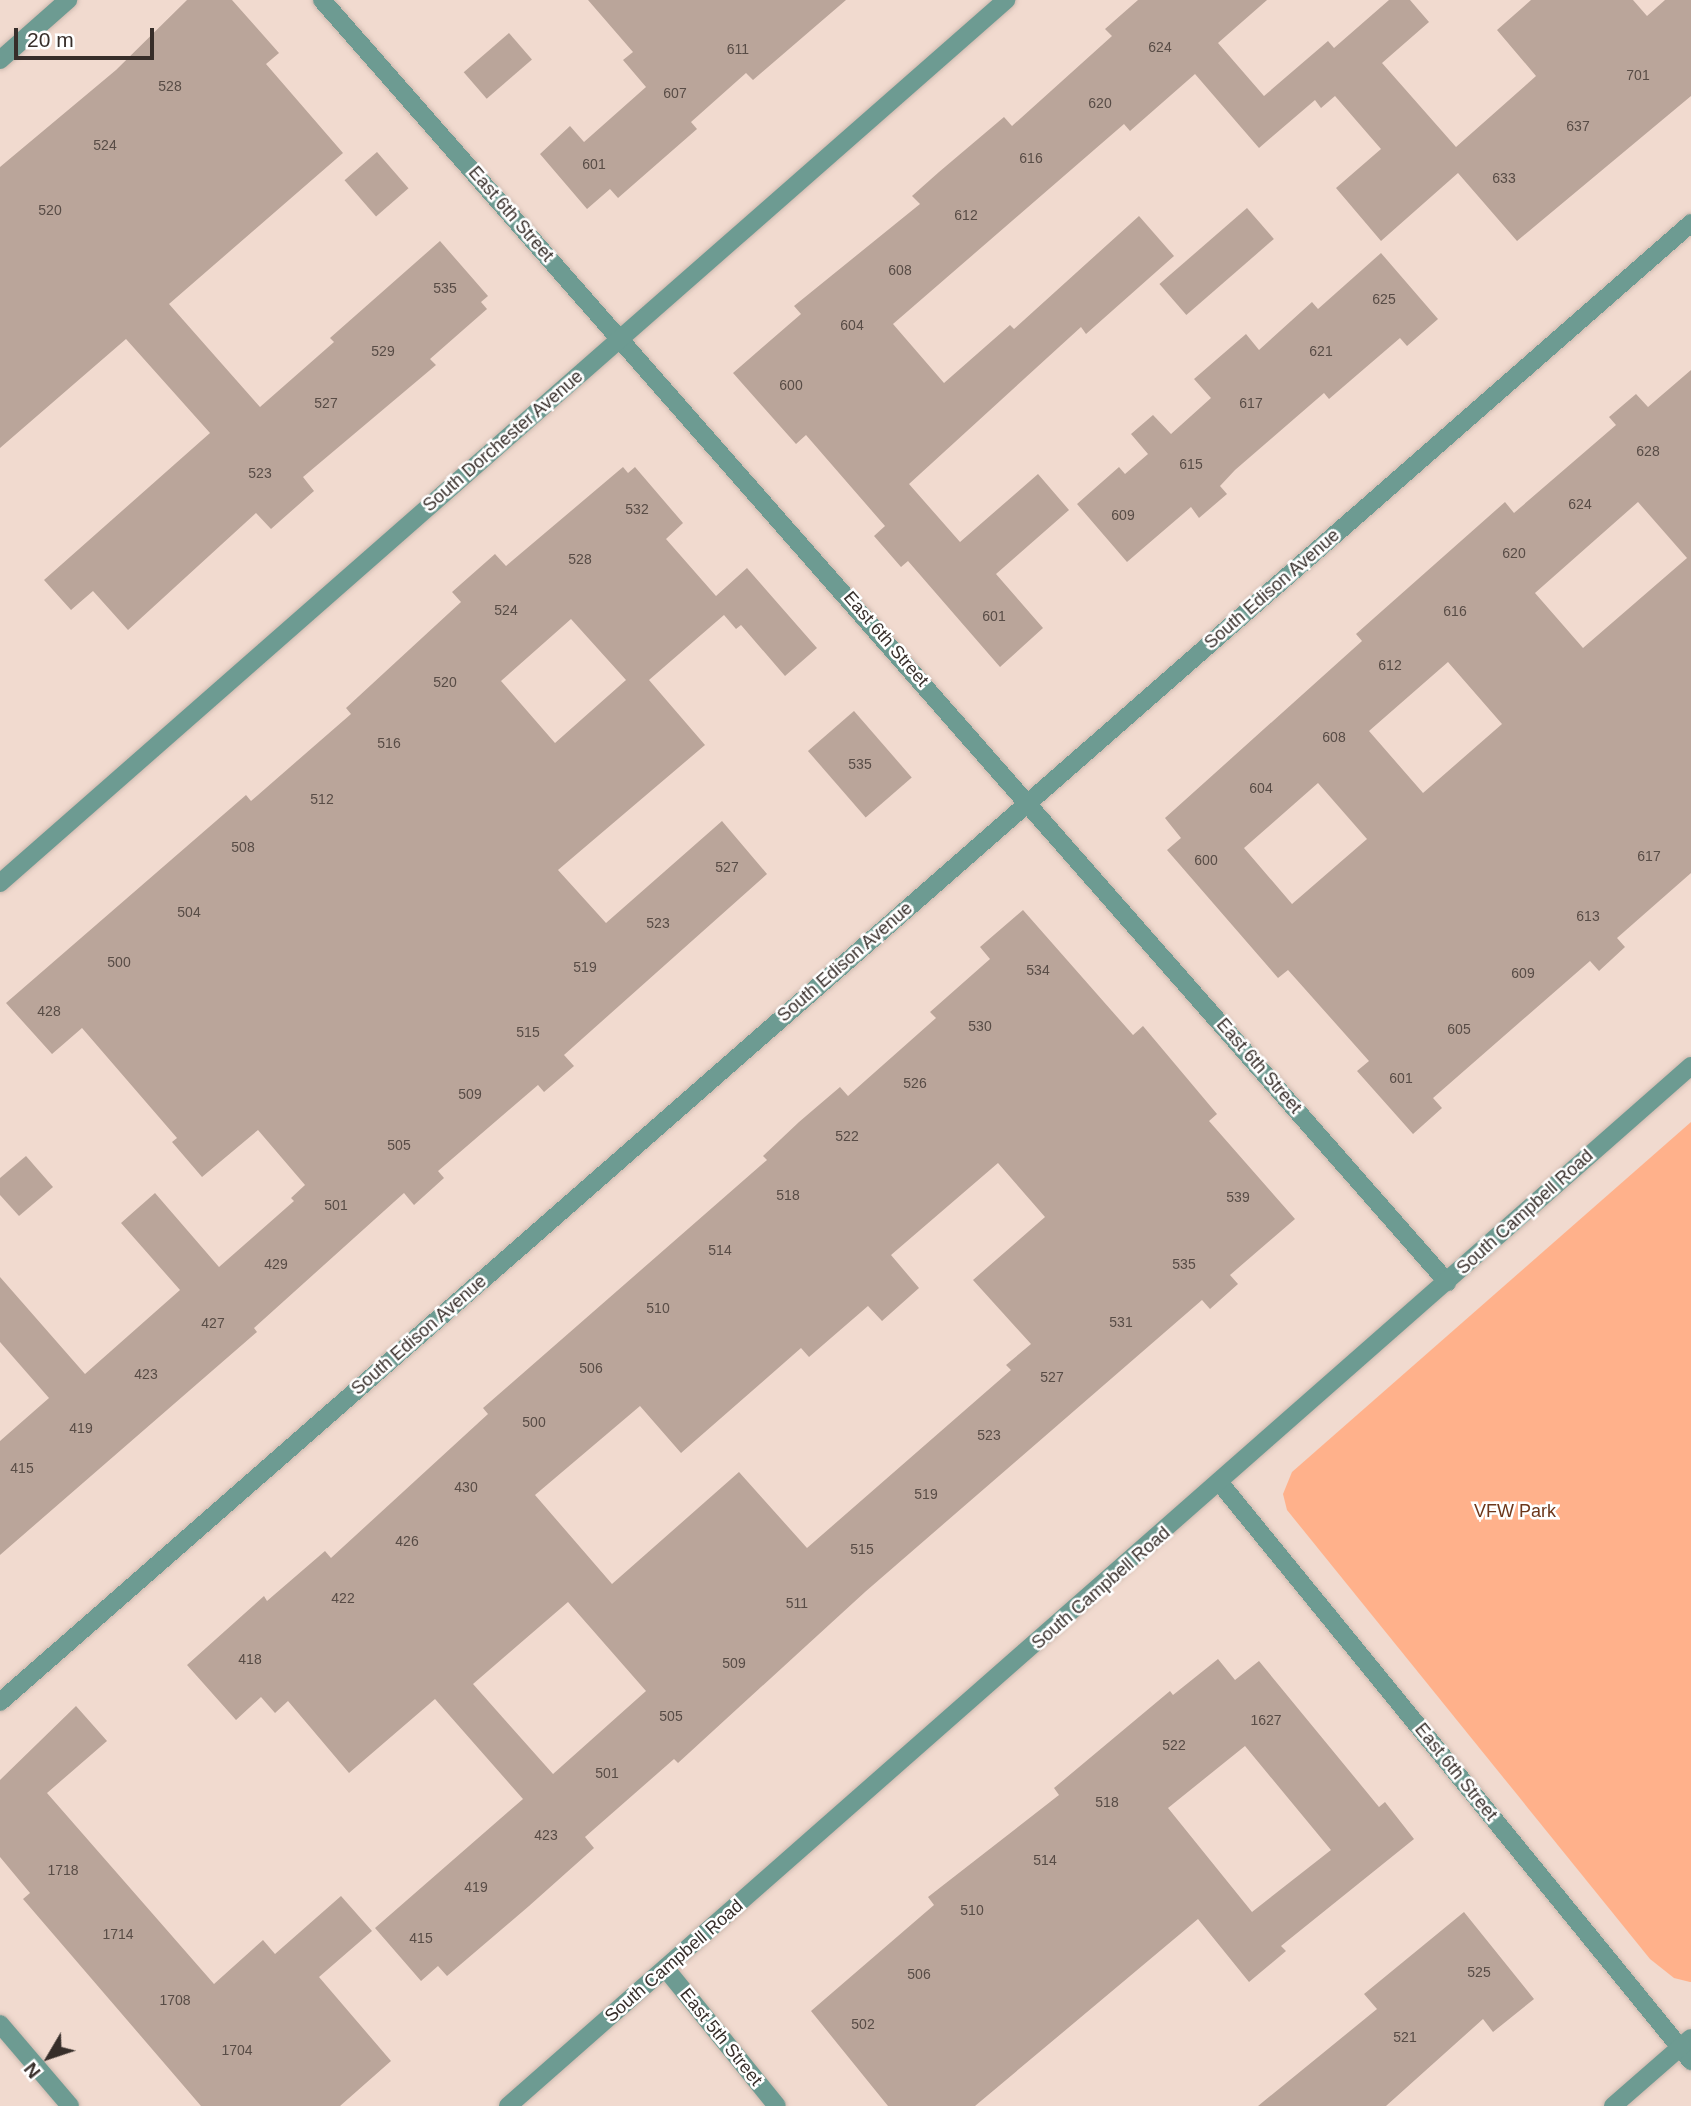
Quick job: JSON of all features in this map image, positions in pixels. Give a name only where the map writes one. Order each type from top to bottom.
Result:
[{"type":"street","points":[[0,60],[68,0]]},
{"type":"street","name":"East 6th Street","points":[[322,0],[1029,802],[1447,1282]]},
{"type":"street","name":"South Dorchester Avenue","points":[[0,883],[1006,0]]},
{"type":"street","name":"South Edison Avenue","points":[[0,1702],[1691,223]]},
{"type":"street","name":"South Campbell Road","points":[[508,2106],[1220,1483],[1691,1066]]},
{"type":"street","name":"East 6th Street","points":[[1220,1483],[1687,2049]]},
{"type":"street","name":"East 5th Street","points":[[666,1969],[777,2106]]},
{"type":"street","points":[[0,2024],[70,2106]]},
{"type":"street","points":[[1613,2106],[1687,2049]]},
{"type":"green space","name":"VFW Park","points":[[1691,1122],[1690,1982],[1674,1978],[1650,1959],[1287,1510],[1283,1494],[1292,1472]]},
{"type":"building","points":[[187,0],[232,0],[279,53],[266,64],[343,153],[169,304],[260,407],[334,342],[330,338],[440,241],[488,296],[481,302],[487,309],[430,359],[436,365],[303,477],[314,491],[271,529],[256,513],[128,630],[93,591],[71,610],[44,580],[210,433],[126,339],[0,448],[0,167],[116,70]]},
{"type":"building","points":[[588,0],[846,0],[753,80],[746,73],[691,122],[697,129],[618,198],[610,189],[587,209],[540,154],[570,126],[584,142],[646,87],[623,60],[633,52]]},
{"type":"building","points":[[1138,0],[1267,0],[1218,43],[1264,96],[1328,41],[1334,48],[1389,0],[1410,0],[1429,22],[1382,63],[1456,147],[1536,76],[1497,30],[1531,0],[1633,0],[1647,16],[1665,0],[1691,0],[1691,96],[1517,241],[1458,173],[1381,241],[1336,188],[1381,149],[1335,96],[1321,108],[1315,100],[1259,148],[1195,74],[1130,131],[1124,124],[893,324],[944,383],[1010,325],[1014,329],[1139,216],[1174,256],[1086,334],[1081,327],[909,484],[960,542],[1038,474],[1069,510],[996,574],[1043,628],[1000,667],[908,561],[901,567],[874,536],[885,526],[806,435],[796,444],[733,373],[801,314],[794,306],[920,204],[912,196],[1004,117],[1012,126],[1112,36],[1105,29]]},
{"type":"building","points":[[509,33],[532,59],[487,99],[464,72]]},
{"type":"building","points":[[377,152],[408,188],[376,216],[345,180]]},
{"type":"building","points":[[1247,208],[1274,239],[1186,315],[1159,284]]},
{"type":"building","points":[[1381,253],[1438,319],[1407,346],[1400,338],[1329,399],[1324,393],[1235,470],[1220,486],[1227,494],[1199,518],[1191,507],[1127,562],[1077,504],[1119,467],[1125,474],[1148,454],[1131,434],[1153,415],[1171,434],[1211,398],[1194,379],[1246,334],[1259,350],[1312,302],[1318,309]]},
{"type":"building","points":[[1691,370],[1691,873],[1617,938],[1625,947],[1599,971],[1590,961],[1433,1098],[1442,1108],[1413,1134],[1357,1071],[1369,1061],[1288,970],[1278,978],[1167,850],[1181,838],[1165,818],[1362,641],[1356,634],[1505,502],[1514,513],[1616,425],[1609,417],[1636,394],[1648,407]],"holes":[[[1638,502],[1687,558],[1583,648],[1535,593]],[[1448,662],[1502,724],[1423,793],[1369,731]],[[1318,783],[1367,839],[1292,904],[1244,848]]]},
{"type":"building","points":[[623,467],[628,473],[635,467],[683,523],[666,539],[716,596],[747,568],[817,648],[785,676],[741,625],[736,629],[724,615],[649,680],[705,745],[558,870],[606,923],[722,821],[767,874],[564,1055],[574,1066],[544,1092],[538,1085],[438,1171],[444,1178],[414,1205],[404,1193],[254,1328],[257,1332],[0,1555],[0,1441],[49,1398],[0,1342],[0,1277],[85,1374],[180,1290],[121,1223],[155,1193],[219,1267],[294,1201],[291,1198],[305,1185],[258,1130],[202,1177],[172,1142],[177,1138],[82,1028],[52,1054],[6,1003],[246,795],[251,801],[351,714],[346,708],[461,602],[452,592],[495,554],[506,566]],"holes":[[[571,619],[626,680],[555,743],[501,681]]]},
{"type":"building","points":[[854,711],[912,777],[866,817],[808,751]]},
{"type":"building","points":[[1023,910],[1133,1035],[1143,1026],[1217,1114],[1209,1121],[1295,1219],[1230,1275],[1238,1284],[1210,1309],[1202,1300],[865,1592],[678,1763],[674,1759],[585,1837],[594,1848],[529,1906],[447,1976],[438,1966],[421,1981],[375,1928],[523,1799],[435,1699],[349,1773],[288,1701],[275,1713],[261,1697],[236,1720],[187,1665],[264,1596],[267,1601],[325,1551],[331,1558],[488,1414],[483,1408],[767,1160],[763,1156],[799,1122],[840,1087],[848,1096],[936,1018],[930,1012],[990,959],[980,947]],"holes":[[[998,1163],[1045,1217],[973,1280],[1031,1344],[1006,1365],[1011,1370],[807,1548],[739,1472],[612,1584],[535,1495],[640,1406],[681,1453],[801,1348],[809,1357],[868,1306],[882,1321],[919,1288],[891,1255]],[[568,1602],[646,1691],[553,1774],[473,1684]]]},
{"type":"building","points":[[26,1156],[53,1187],[19,1216],[0,1195],[0,1178]]},
{"type":"building","points":[[1218,1659],[1235,1680],[1259,1661],[1379,1807],[1385,1802],[1414,1839],[1281,1946],[1286,1951],[1249,1982],[1198,1919],[975,2106],[888,2106],[811,2011],[934,1905],[928,1897],[1059,1795],[1054,1788],[1170,1691],[1173,1695]],"holes":[[[1245,1746],[1331,1850],[1252,1912],[1168,1808]]]},
{"type":"building","points":[[76,1706],[107,1741],[47,1793],[214,1984],[263,1940],[275,1954],[341,1896],[372,1931],[319,1977],[391,2061],[340,2106],[201,2106],[23,1899],[30,1893],[0,1857],[0,1780]]},
{"type":"building","points":[[1464,1912],[1534,1999],[1493,2032],[1483,2019],[1386,2106],[1258,2106],[1377,2009],[1364,1994]]}]
